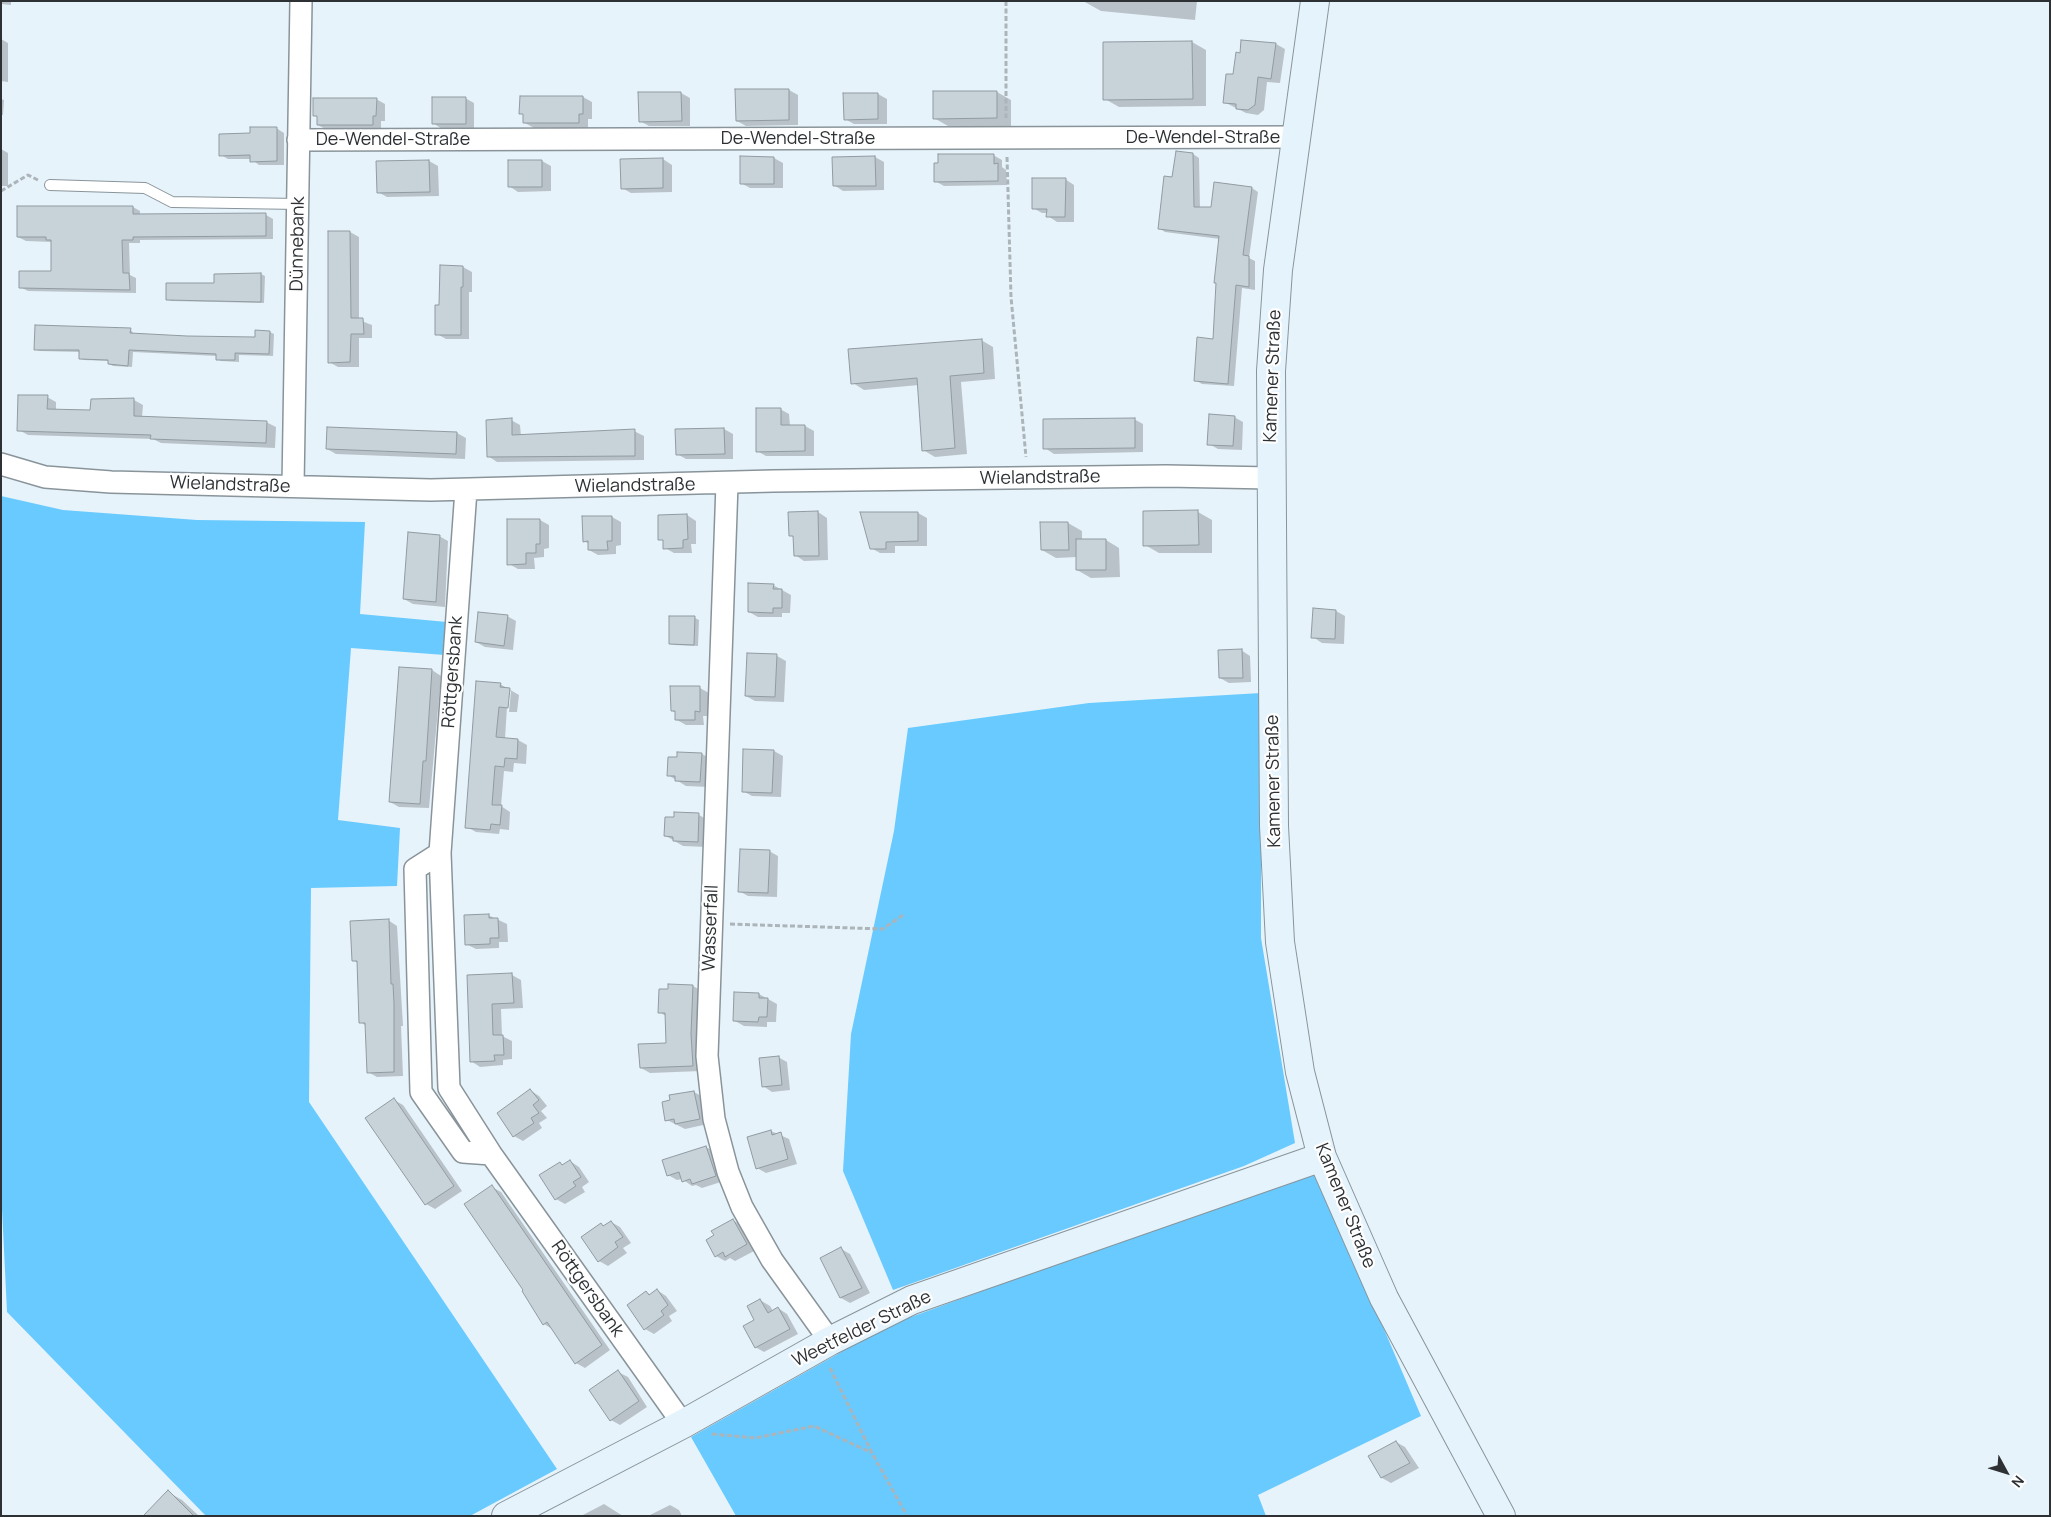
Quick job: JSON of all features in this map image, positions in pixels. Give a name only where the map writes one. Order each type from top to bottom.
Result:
[{"type":"main road","name":"Kamener Straße","points":[[1315,1],[1298,137],[1278,270],[1271,380],[1274,826],[1280,942],[1300,1072],[1322,1157],[1384,1298],[1501,1516]]},
{"type":"main road","name":"Weetfelder Straße","points":[[506,1516],[683,1424],[824,1344],[912,1300],[1322,1157]]},
{"type":"street","name":"Dünnebank","points":[[293,486],[301,1]]},
{"type":"street","name":"De-Wendel-Straße","points":[[298,140],[1298,137]]},
{"type":"street","name":"Wielandstraße","points":[[1,464],[45,476],[74,479],[466,490],[1029,478],[1166,476],[1271,478]]},
{"type":"street","name":"Wasserfall","points":[[727,484],[707,1056],[714,1119],[728,1172],[742,1208],[824,1344]]},
{"type":"street","name":"Röttgersbank","points":[[466,490],[440,853],[448,1088],[491,1154],[683,1424]]},
{"type":"street","points":[[440,853],[415,870],[417,1009],[421,1092],[463,1152],[491,1154]]},
{"type":"street","points":[[417,974],[443,975]]},
{"type":"street","points":[[417,1009],[444,1009]]},
{"type":"street","points":[[418,1031],[445,1031]]},
{"type":"lane","points":[[50,185],[145,188],[172,202],[299,204]]},
{"type":"path","points":[[1006,1],[1007,53]]},
{"type":"path","points":[[1,191],[28,176],[50,185]]},
{"type":"path","points":[[1008,201],[1011,297],[1029,478]]},
{"type":"path","points":[[712,921],[883,929],[904,915]]},
{"type":"path","points":[[824,1344],[872,1453],[907,1516]]},
{"type":"path","points":[[683,1424],[715,1435],[756,1438],[814,1426],[872,1453]]},
{"type":"shaded area","points":[[1,496],[63,510],[197,520],[365,522],[360,614],[447,622],[445,655],[351,648],[338,820],[400,828],[397,886],[311,888],[309,1102],[557,1469],[470,1516],[206,1516],[7,1312],[1,1188]]},
{"type":"shaded area","points":[[1261,693],[1261,938],[1295,1143],[1244,1166],[893,1290],[843,1171],[851,1034],[894,831],[908,728],[1089,703]]},
{"type":"shaded area","points":[[1322,1167],[1369,1294],[1421,1416],[1258,1495],[1266,1516],[736,1516],[691,1437],[889,1325]]},
{"type":"building","points":[[1241,40],[1276,43],[1271,79],[1258,77],[1255,105],[1248,110],[1236,109],[1236,104],[1223,103],[1226,74],[1233,74],[1236,52],[1240,53]]},
{"type":"building","points":[[1192,41],[1193,99],[1103,100],[1103,42]]},
{"type":"building","points":[[735,89],[789,89],[789,120],[736,121]]},
{"type":"building","points":[[933,91],[997,91],[997,118],[933,119]]},
{"type":"building","points":[[638,92],[681,92],[682,121],[639,122]]},
{"type":"building","points":[[843,93],[878,93],[878,119],[844,120]]},
{"type":"building","points":[[520,96],[583,96],[583,114],[579,114],[579,123],[523,123],[523,114],[519,114]]},
{"type":"building","points":[[432,97],[466,97],[466,124],[432,124]]},
{"type":"building","points":[[313,98],[377,98],[376,116],[373,116],[373,125],[317,125],[317,116],[313,116]]},
{"type":"building","points":[[250,127],[277,127],[277,161],[250,162],[250,155],[219,156],[219,134],[250,133]]},
{"type":"building","points":[[1176,151],[1193,153],[1194,207],[1211,207],[1214,182],[1252,187],[1243,255],[1249,256],[1249,287],[1236,285],[1228,384],[1194,381],[1197,337],[1213,339],[1216,283],[1214,283],[1219,236],[1158,229],[1164,176],[1172,177]]},
{"type":"building","points":[[938,154],[994,154],[994,164],[998,163],[998,181],[934,182],[934,163],[938,163]]},
{"type":"building","points":[[740,156],[774,157],[774,184],[740,184]]},
{"type":"building","points":[[875,156],[876,186],[833,186],[832,157]]},
{"type":"building","points":[[663,158],[663,188],[621,189],[620,159]]},
{"type":"building","points":[[429,160],[430,192],[377,193],[376,161]]},
{"type":"building","points":[[508,160],[542,160],[542,187],[508,187]]},
{"type":"building","points":[[1032,178],[1066,178],[1065,217],[1046,217],[1047,209],[1032,209]]},
{"type":"building","points":[[17,206],[133,206],[133,214],[266,213],[266,236],[133,237],[133,240],[122,240],[123,273],[129,273],[130,290],[19,288],[19,271],[51,271],[51,240],[46,240],[46,237],[17,237]]},
{"type":"building","points":[[328,231],[350,231],[351,318],[363,318],[364,334],[351,334],[350,362],[328,363]]},
{"type":"building","points":[[440,265],[463,266],[461,335],[435,335],[435,305],[439,305]]},
{"type":"building","points":[[261,273],[261,302],[166,300],[166,283],[214,283],[214,274]]},
{"type":"building","points":[[35,325],[131,328],[130,333],[187,336],[255,337],[255,330],[270,331],[269,354],[235,353],[235,360],[216,360],[216,354],[129,350],[128,366],[108,364],[108,360],[79,359],[79,350],[34,350]]},
{"type":"building","points":[[982,339],[984,373],[950,376],[955,448],[922,451],[917,378],[851,384],[848,349]]},
{"type":"building","points":[[18,395],[48,395],[47,409],[90,410],[91,399],[134,398],[134,416],[267,421],[266,443],[150,439],[151,435],[17,431]]},
{"type":"building","points":[[756,408],[781,408],[781,425],[805,425],[805,451],[756,452]]},
{"type":"building","points":[[1209,414],[1235,416],[1233,446],[1207,445]]},
{"type":"building","points":[[512,418],[512,435],[635,429],[635,456],[487,457],[486,420]]},
{"type":"building","points":[[1135,418],[1135,448],[1043,449],[1043,419]]},
{"type":"building","points":[[327,427],[457,432],[456,454],[326,449]]},
{"type":"building","points":[[724,428],[725,454],[676,455],[675,429]]},
{"type":"building","points":[[1198,510],[1199,545],[1143,546],[1143,511]]},
{"type":"building","points":[[818,511],[819,556],[794,556],[793,536],[789,536],[788,512]]},
{"type":"building","points":[[860,512],[918,512],[918,541],[886,542],[886,549],[870,549]]},
{"type":"building","points":[[687,514],[688,539],[683,540],[683,548],[663,549],[663,540],[658,540],[658,515]]},
{"type":"building","points":[[582,516],[612,516],[612,541],[607,541],[608,550],[588,550],[588,541],[583,542]]},
{"type":"building","points":[[507,519],[540,519],[540,544],[536,544],[536,553],[526,553],[526,564],[507,565]]},
{"type":"building","points":[[1040,522],[1068,522],[1069,550],[1041,550]]},
{"type":"building","points":[[408,532],[440,535],[436,602],[403,599]]},
{"type":"building","points":[[1076,539],[1106,539],[1106,570],[1076,570]]},
{"type":"building","points":[[748,583],[774,584],[773,589],[782,589],[782,608],[773,608],[773,613],[748,612]]},
{"type":"building","points":[[1313,608],[1336,610],[1335,639],[1311,638]]},
{"type":"building","points":[[478,612],[508,615],[504,646],[475,642]]},
{"type":"building","points":[[669,616],[695,616],[694,645],[669,644]]},
{"type":"building","points":[[1242,649],[1243,678],[1219,678],[1218,650]]},
{"type":"building","points":[[747,653],[777,654],[775,697],[745,696]]},
{"type":"building","points":[[399,667],[432,669],[426,761],[423,761],[420,804],[389,802]]},
{"type":"building","points":[[476,681],[501,683],[500,687],[510,688],[508,708],[499,707],[496,737],[518,739],[517,759],[505,758],[504,767],[495,766],[492,805],[502,805],[500,825],[491,824],[490,830],[465,828]]},
{"type":"building","points":[[670,686],[700,686],[700,712],[695,711],[695,720],[675,720],[675,711],[671,711]]},
{"type":"building","points":[[743,749],[774,750],[772,793],[742,792]]},
{"type":"building","points":[[677,752],[702,753],[700,782],[675,781],[675,776],[667,776],[668,757],[677,757]]},
{"type":"building","points":[[674,812],[699,813],[698,842],[673,841],[673,837],[664,836],[665,817],[674,817]]},
{"type":"building","points":[[740,849],[770,850],[768,893],[738,892]]},
{"type":"building","points":[[489,914],[489,918],[498,918],[499,938],[490,938],[490,944],[465,945],[464,915]]},
{"type":"building","points":[[389,919],[391,984],[393,984],[394,1003],[394,1072],[367,1073],[365,1023],[359,1023],[357,961],[352,961],[350,921]]},
{"type":"building","points":[[512,973],[514,1003],[492,1004],[493,1035],[503,1035],[504,1055],[494,1055],[495,1061],[470,1062],[467,975]]},
{"type":"building","points":[[668,984],[693,985],[691,1034],[693,1066],[640,1068],[638,1044],[666,1043],[665,1013],[658,1013],[659,989],[668,989]]},
{"type":"building","points":[[734,992],[759,993],[759,998],[768,998],[767,1017],[759,1017],[758,1022],[733,1021]]},
{"type":"building","points":[[779,1056],[782,1085],[762,1087],[759,1058]]},
{"type":"building","points":[[530,1089],[539,1100],[533,1105],[539,1113],[531,1118],[534,1123],[513,1137],[497,1113]]},
{"type":"building","points":[[694,1091],[700,1119],[675,1124],[674,1119],[665,1121],[662,1102],[670,1100],[669,1095]]},
{"type":"building","points":[[394,1098],[454,1186],[425,1205],[365,1118]]},
{"type":"building","points":[[771,1130],[772,1135],[781,1132],[788,1159],[756,1169],[747,1137]]},
{"type":"building","points":[[706,1146],[716,1176],[692,1184],[690,1179],[682,1182],[679,1172],[667,1176],[662,1160]]},
{"type":"building","points":[[570,1160],[581,1177],[573,1182],[576,1186],[555,1200],[539,1175],[560,1162],[562,1165]]},
{"type":"building","points":[[492,1185],[602,1345],[575,1364],[547,1322],[543,1325],[523,1290],[464,1204]]},
{"type":"building","points":[[733,1219],[747,1244],[725,1257],[723,1252],[715,1257],[706,1240],[714,1235],[711,1231]]},
{"type":"building","points":[[611,1221],[623,1237],[615,1242],[618,1247],[598,1262],[581,1237],[601,1223],[603,1226]]},
{"type":"building","points":[[841,1247],[862,1288],[840,1298],[820,1258]]},
{"type":"building","points":[[657,1289],[668,1305],[661,1311],[664,1315],[644,1330],[627,1305],[646,1291],[649,1295]]},
{"type":"building","points":[[760,1299],[768,1313],[778,1307],[790,1329],[755,1348],[743,1326],[754,1320],[747,1306]]},
{"type":"building","points":[[618,1370],[639,1401],[610,1421],[589,1390]]},
{"type":"building","points":[[1396,1441],[1410,1463],[1381,1478],[1368,1456]]},
{"type":"building","points":[[168,1490],[194,1516],[143,1516]]}]
